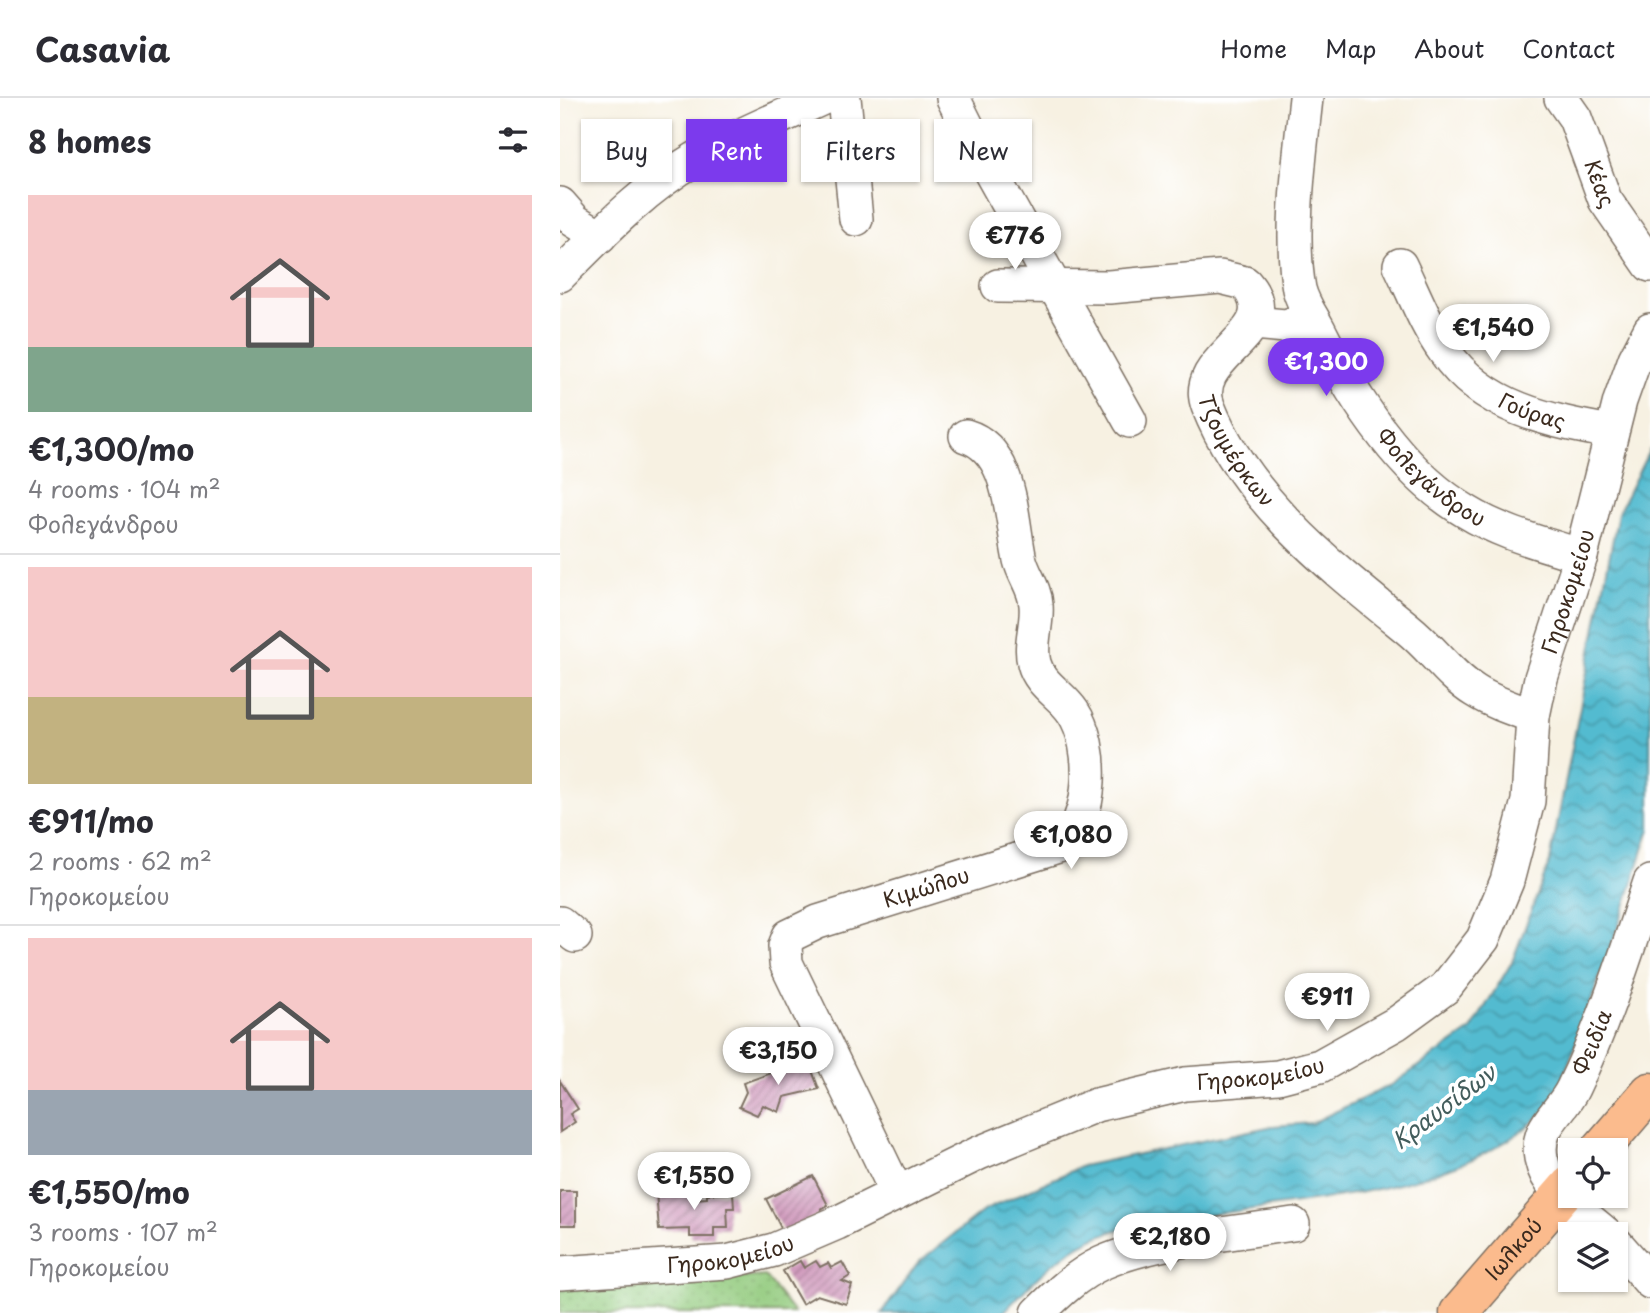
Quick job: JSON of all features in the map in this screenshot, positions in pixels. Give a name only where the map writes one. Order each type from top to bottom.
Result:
[{"type":"main road","points":[[1613,1138],[1646,1107]]},
{"type":"main road","name":"Ιωλκού","points":[[1459,1313],[1558,1199]]},
{"type":"street","points":[[560,275],[600,236],[695,159],[822,98]]},
{"type":"street","points":[[844,98],[856,219]]},
{"type":"street","points":[[953,98],[962,120],[1130,421]]},
{"type":"street","name":"Φολεγάνδρου","points":[[1306,98],[1298,187],[1296,269],[1300,293],[1363,403],[1402,454],[1430,483],[1482,521],[1581,556]]},
{"type":"street","name":"Κέας","points":[[1561,98],[1575,118],[1605,200],[1650,265]]},
{"type":"street","points":[[560,204],[575,221],[600,236]]},
{"type":"street","name":"Γούρας","points":[[1400,265],[1444,352],[1469,380],[1507,404],[1532,415],[1611,432]]},
{"type":"street","points":[[998,286],[1109,287],[1238,279],[1248,285],[1254,298],[1254,323],[1286,326],[1312,318]]},
{"type":"street","name":"Τζουμέρκων","points":[[1254,323],[1215,366],[1205,388],[1214,420],[1250,478],[1316,550],[1417,636],[1468,685],[1488,698],[1533,716]]},
{"type":"street","name":"Γηροκομείου","points":[[560,1273],[743,1260],[837,1223],[1050,1122],[1118,1098],[1194,1083],[1278,1077],[1320,1066],[1368,1041],[1445,988],[1473,954],[1502,899],[1522,832],[1528,801],[1533,716],[1548,652],[1581,556],[1611,432],[1635,359],[1650,330]]},
{"type":"street","name":"Κιμώλου","points":[[897,1193],[786,963],[785,946],[789,936],[818,922],[1061,846],[1073,834],[1088,780],[1086,746],[1077,719],[1041,678],[1034,664],[1036,598],[1021,564],[1009,492],[988,447],[966,436]]},
{"type":"street","name":"Φειδία","points":[[1558,1181],[1543,1165],[1541,1137],[1547,1122],[1568,1098],[1581,1072],[1650,882]]},
{"type":"street","name":"Φειδία","points":[[1582,1208],[1595,1222]]},
{"type":"street","points":[[1038,1313],[1080,1276],[1111,1259],[1168,1245],[1293,1224]]},
{"type":"street","points":[[1628,1257],[1650,1282]]},
{"type":"green space","points":[[765,1276],[794,1313],[560,1313],[560,1289]]},
{"type":"water","name":"Κραυσίδων","points":[[1650,449],[1650,828],[1623,913],[1556,1098],[1525,1129],[1485,1153],[1441,1172],[1342,1196],[1132,1226],[1092,1239],[1055,1262],[1003,1313],[882,1313],[919,1262],[983,1211],[1082,1166],[1273,1126],[1312,1123],[1393,1084],[1471,1030],[1512,962],[1550,861],[1618,513]]},
{"type":"building","points":[[808,1060],[819,1089],[784,1097],[779,1112],[763,1105],[757,1115],[739,1107],[746,1092],[743,1083]]},
{"type":"building","points":[[560,1081],[578,1109],[570,1114],[575,1122],[560,1132]]},
{"type":"building","points":[[813,1176],[828,1205],[821,1209],[823,1213],[783,1232],[766,1199]]},
{"type":"building","points":[[560,1191],[576,1191],[576,1225],[560,1225]]},
{"type":"building","points":[[656,1191],[695,1193],[695,1199],[707,1198],[707,1194],[733,1193],[734,1208],[727,1208],[728,1228],[714,1228],[714,1237],[690,1237],[690,1229],[659,1230]]},
{"type":"building","points":[[800,1261],[804,1268],[816,1261],[820,1267],[828,1263],[831,1268],[842,1262],[850,1276],[842,1281],[852,1285],[846,1304],[817,1295],[802,1304],[783,1271]]}]
